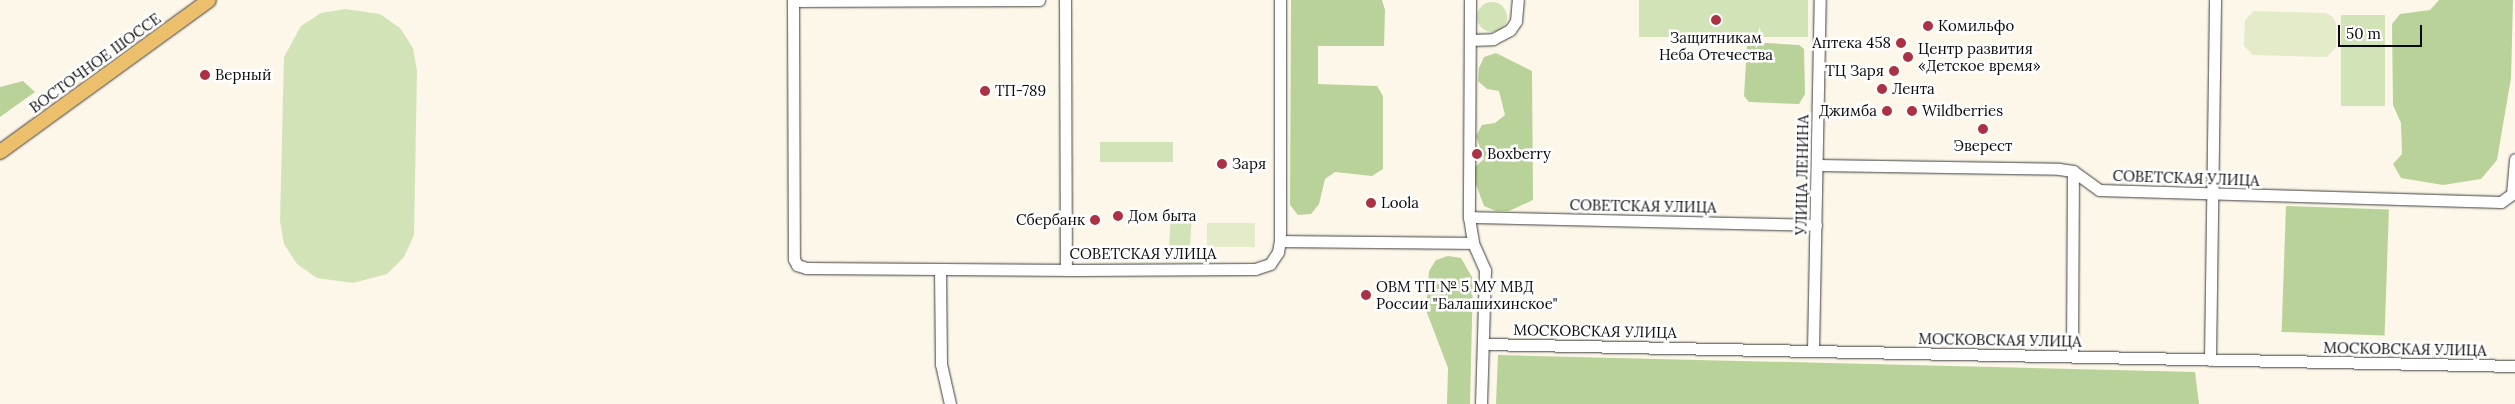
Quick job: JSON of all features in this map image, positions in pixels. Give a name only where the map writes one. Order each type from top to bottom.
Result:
[{"type":"main road","name":"ВОСТОЧНОЕ ШОССЕ","points":[[0,152],[209,0]]},
{"type":"street","points":[[793,1],[1039,0]]},
{"type":"street","points":[[1065,0],[1066,270]]},
{"type":"street","points":[[1280,0],[1280,241],[1473,243]]},
{"type":"street","points":[[1470,0],[1469,216],[1473,243],[1485,270],[1481,404]]},
{"type":"street","points":[[1470,40],[1493,40],[1510,30],[1516,21],[1518,0]]},
{"type":"street","name":"УЛИЦА ЛЕНИНА","points":[[1813,350],[1820,0]]},
{"type":"street","name":"СОВЕТСКАЯ УЛИЦА","points":[[793,1],[794,259],[797,265],[806,268],[1255,269],[1270,264],[1280,241]]},
{"type":"street","points":[[2210,360],[2215,1]]},
{"type":"street","name":"СОВЕТСКАЯ УЛИЦА","points":[[2073,171],[2100,190],[2501,202],[2512,194],[2515,159]]},
{"type":"street","points":[[1817,165],[2073,171],[2072,356]]},
{"type":"street","name":"СОВЕТСКАЯ УЛИЦА","points":[[1469,216],[1816,225]]},
{"type":"street","points":[[940,269],[941,364],[950,404]]},
{"type":"street","name":"МОСКОВСКАЯ УЛИЦА","points":[[1484,344],[2515,366]]},
{"type":"green space","points":[[1291,0],[1382,0],[1385,10],[1384,46],[1318,46],[1318,84],[1377,86],[1383,96],[1383,169],[1372,176],[1335,172],[1325,179],[1319,204],[1311,214],[1298,215],[1290,205]]},
{"type":"green space","points":[[1639,0],[1808,0],[1808,37],[1639,37]]},
{"type":"green space","points":[[2439,0],[2513,0],[2511,78],[2497,160],[2481,179],[2443,185],[2401,178],[2393,164],[2402,154],[2401,123],[2393,105],[2392,24],[2400,14],[2430,10]]},
{"type":"green space","points":[[1492,2],[1503,6],[1507,17],[1503,28],[1492,32],[1481,28],[1477,17],[1481,6]]},
{"type":"green space","points":[[345,9],[380,14],[400,28],[413,48],[417,71],[414,235],[404,257],[387,274],[353,283],[317,278],[297,264],[284,244],[280,221],[284,57],[301,26],[321,13]]},
{"type":"green space","points":[[2254,11],[2326,13],[2333,17],[2336,24],[2336,47],[2327,57],[2253,55],[2244,46],[2245,20]]},
{"type":"green space","points":[[2341,15],[2385,15],[2385,106],[2341,106]]},
{"type":"green space","points":[[1766,43],[1799,45],[1804,49],[1805,94],[1799,104],[1749,102],[1744,96],[1747,46]]},
{"type":"green space","points":[[1496,53],[1532,71],[1533,200],[1509,211],[1496,211],[1484,206],[1475,182],[1475,167],[1484,159],[1476,136],[1482,125],[1495,123],[1505,115],[1499,91],[1487,89],[1478,81],[1479,68],[1484,57]]},
{"type":"green space","points":[[23,81],[35,92],[0,117],[0,87]]},
{"type":"green space","points":[[1100,142],[1173,142],[1173,162],[1100,162]]},
{"type":"green space","points":[[2286,206],[2389,210],[2385,336],[2282,332]]},
{"type":"green space","points":[[1171,211],[1192,212],[1190,248],[1169,247]]},
{"type":"green space","points":[[1207,223],[1255,223],[1255,247],[1207,247]]},
{"type":"green space","points":[[1448,256],[1461,258],[1473,279],[1470,404],[1447,404],[1448,368],[1426,310],[1429,271],[1436,260]]},
{"type":"green space","points":[[1498,355],[2195,372],[2199,404],[1496,404]]},
{"type":"place","name":"Защитникам Неба Отечества","points":[[1716,20]]},
{"type":"place","name":"Комильфо","points":[[1928,26]]},
{"type":"place","name":"Аптека 458","points":[[1901,43]]},
{"type":"place","name":"Центр развития «Детское время»","points":[[1908,57]]},
{"type":"place","name":"ТЦ Заря","points":[[1894,71]]},
{"type":"place","name":"Верный","points":[[205,75]]},
{"type":"place","name":"Лента","points":[[1882,89]]},
{"type":"place","name":"ТП-789","points":[[985,91]]},
{"type":"place","name":"Джимба","points":[[1887,111]]},
{"type":"place","name":"Wildberries","points":[[1912,111]]},
{"type":"place","name":"Эверест","points":[[1983,129]]},
{"type":"place","name":"Boxberry","points":[[1477,154]]},
{"type":"place","name":"Заря","points":[[1222,164]]},
{"type":"place","name":"Loola","points":[[1371,203]]},
{"type":"place","name":"Дом быта","points":[[1118,216]]},
{"type":"place","name":"Сбербанк","points":[[1095,220]]},
{"type":"place","name":"ОВМ ТП № 5 МУ МВД России \"Балашихинское\"","points":[[1366,295]]}]
